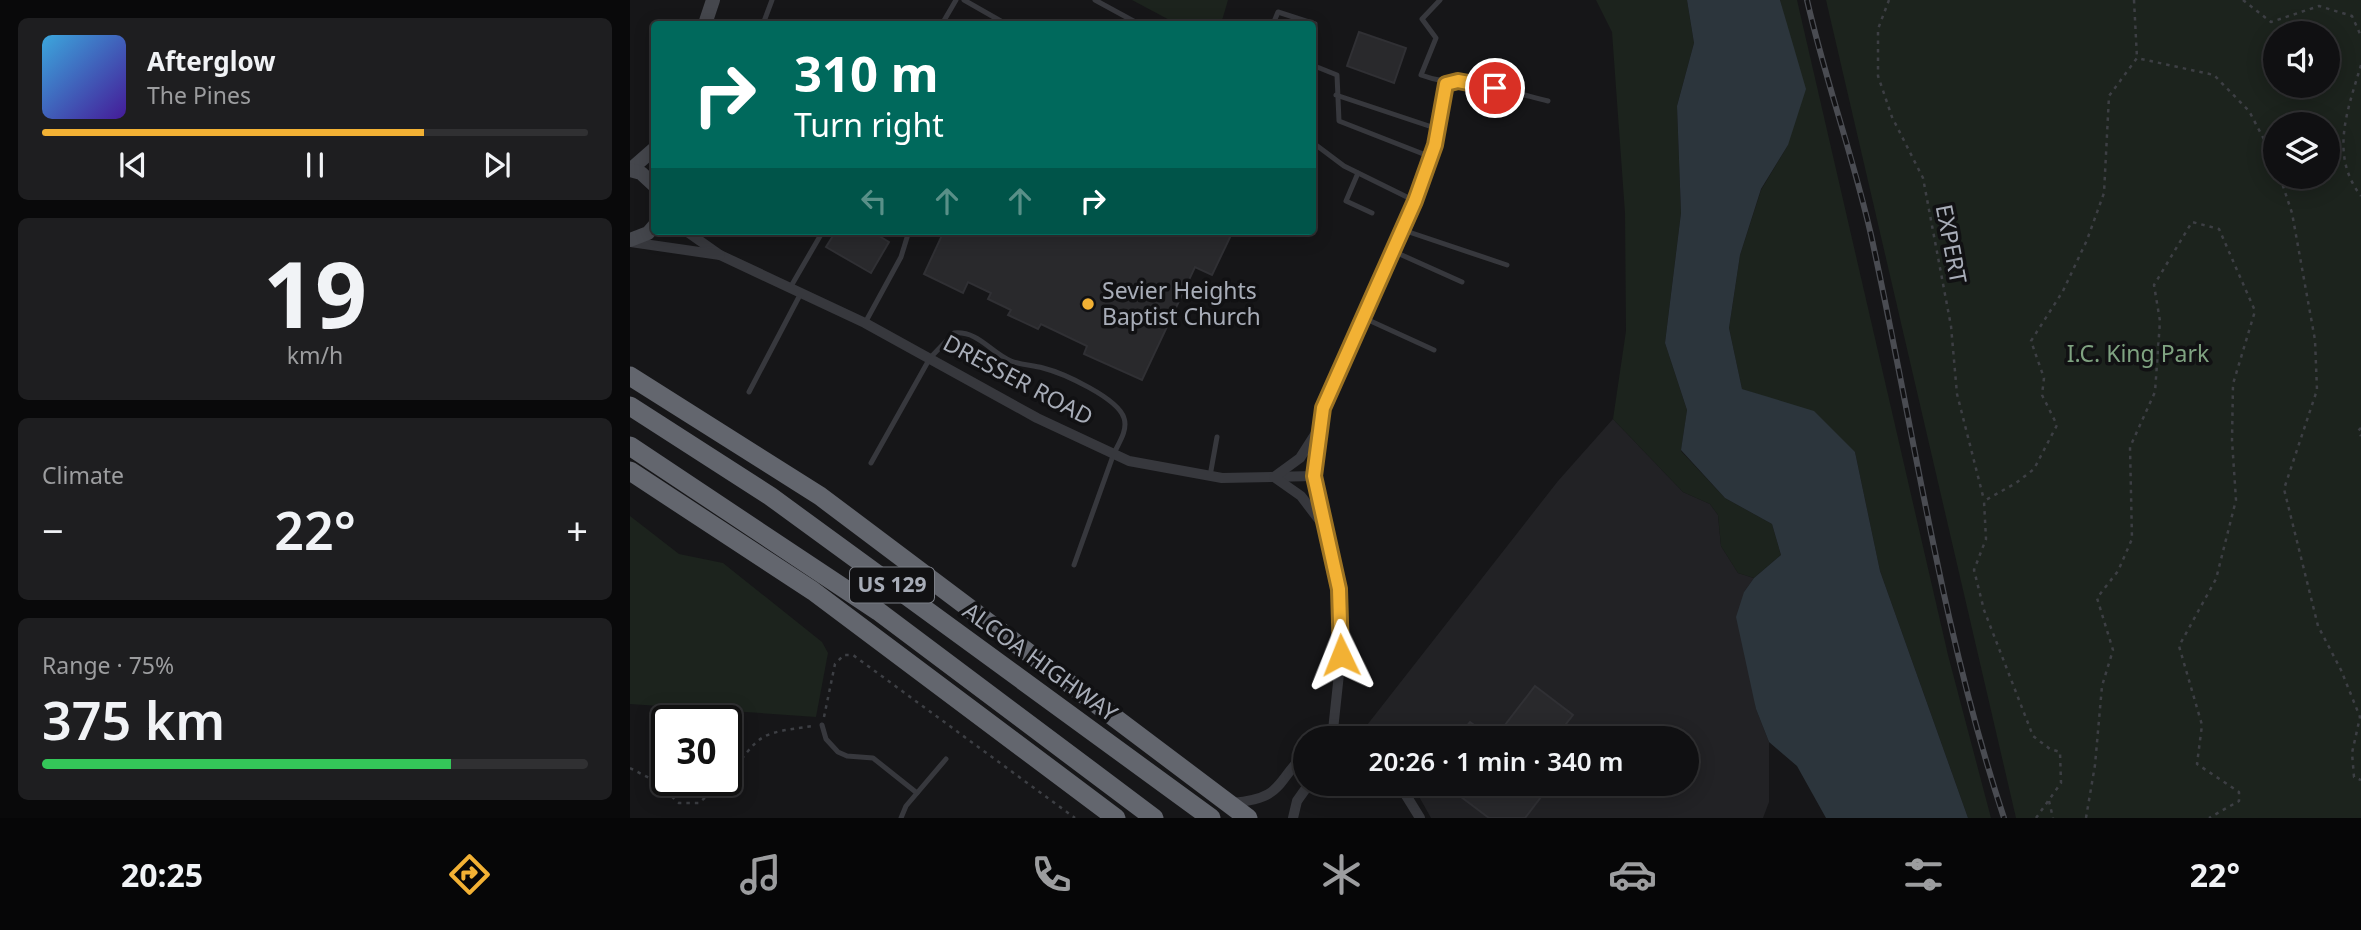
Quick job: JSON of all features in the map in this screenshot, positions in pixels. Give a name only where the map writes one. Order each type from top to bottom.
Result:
[{"type":"highway","points":[[630,376],[820,496],[1248,818]]},
{"type":"highway","name":"ALCOA HIGHWAY","points":[[630,406],[770,496],[1210,818]]},
{"type":"highway","name":"US 129","points":[[630,446],[878,611],[1154,818]]},
{"type":"highway","points":[[630,471],[754,550],[833,606],[1116,818]]},
{"type":"street","points":[[706,21],[713,0]]},
{"type":"street","points":[[1331,726],[1341,655],[1339,589],[1314,476],[1323,408],[1395,253],[1415,201],[1431,157],[1446,84]]},
{"type":"street","points":[[630,170],[651,152]]},
{"type":"street","points":[[630,170],[641,173],[651,182]]},
{"type":"street","points":[[630,241],[651,230]]},
{"type":"street","name":"DRESSER ROAD","points":[[692,235],[720,255],[865,323],[1037,418],[1129,461],[1210,476],[1314,476]]},
{"type":"street","name":"DRESSER ROAD","points":[[630,241],[720,255]]},
{"type":"street","points":[[1321,420],[1307,450],[1274,477],[1301,496],[1323,526]]},
{"type":"street","points":[[1229,804],[1250,802],[1278,790],[1293,770]]},
{"type":"street","points":[[1293,818],[1301,796]]},
{"type":"street","points":[[1406,796],[1420,818]]},
{"type":"lane","points":[[764,21],[772,0]]},
{"type":"lane","points":[[944,21],[956,0]]},
{"type":"lane","points":[[964,0],[1001,21]]},
{"type":"lane","points":[[1095,0],[1131,21]]},
{"type":"lane","points":[[1440,0],[1422,19],[1436,38],[1421,75],[1446,84],[1458,81],[1478,84],[1548,101]]},
{"type":"lane","points":[[1274,21],[1278,12],[1306,21]]},
{"type":"lane","points":[[1316,67],[1337,75],[1339,121],[1431,157]]},
{"type":"lane","points":[[1336,95],[1438,129]]},
{"type":"lane","points":[[1316,145],[1358,173],[1415,201]]},
{"type":"lane","points":[[1358,173],[1346,201],[1372,214]]},
{"type":"lane","points":[[1403,230],[1507,265]]},
{"type":"lane","points":[[790,288],[820,235]]},
{"type":"lane","points":[[865,323],[901,257],[906,235]]},
{"type":"lane","points":[[1395,253],[1462,282]]},
{"type":"lane","points":[[749,392],[801,293]]},
{"type":"lane","points":[[1364,318],[1434,350]]},
{"type":"lane","points":[[870,463],[930,358],[947,338],[964,332],[972,334],[1010,360],[1044,368],[1105,396],[1120,409],[1126,421],[1123,437],[1114,453],[1074,565]]},
{"type":"lane","points":[[1210,476],[1217,437]]},
{"type":"lane","points":[[822,725],[827,739],[838,752],[847,756],[873,758],[917,793]]},
{"type":"lane","points":[[901,818],[917,793],[946,759]]},
{"type":"path","name":"EXPERT","points":[[1889,0],[1878,29],[1878,76],[1892,117],[1923,178],[1951,326],[1957,394],[1984,501],[1986,539],[1974,570],[1984,610],[2033,736],[2050,749],[2060,752],[2061,783],[2049,799]]},
{"type":"path","points":[[1984,501],[2034,469],[2057,425],[2042,395],[2044,377],[2031,341],[2063,291],[2087,240],[2104,193],[2109,96],[2137,58],[2134,0]]},
{"type":"path","points":[[2243,0],[2270,22],[2319,6],[2352,16],[2361,36]]},
{"type":"path","points":[[2137,58],[2214,75],[2249,111],[2263,137]]},
{"type":"path","points":[[2361,65],[2342,133],[2351,183],[2361,196]]},
{"type":"path","points":[[2284,189],[2292,213],[2315,340],[2317,390],[2284,489],[2318,626],[2341,670],[2360,717],[2352,753],[2354,777],[2361,780]]},
{"type":"path","points":[[2086,818],[2095,765],[2102,686],[2113,650],[2098,598],[2118,571],[2132,539],[2130,447],[2155,392],[2161,321],[2154,285],[2192,222],[2219,229],[2255,311],[2233,384],[2232,440],[2236,500],[2216,579],[2179,646],[2202,725],[2197,764],[2239,792],[2239,801],[2209,818]]},
{"type":"path","points":[[2361,428],[2358,431],[2361,436]]},
{"type":"path","points":[[742,759],[756,740],[765,734],[822,725],[829,703],[835,664],[844,655],[853,655],[1075,818]]},
{"type":"path","points":[[630,768],[651,779]]},
{"type":"path","points":[[671,796],[679,803],[699,803],[707,796]]},
{"type":"path","points":[[2036,818],[2049,799]]},
{"type":"path","points":[[2049,799],[2053,818]]},
{"type":"shaded area","points":[[1687,0],[1780,0],[1806,89],[1788,145],[1761,189],[1740,255],[1729,328],[1742,389],[1814,411],[1855,452],[1880,571],[1968,818],[1826,818],[1797,766],[1769,742],[1756,709],[1736,617],[1744,592],[1754,578],[1781,555],[1772,524],[1725,498],[1681,450],[1687,410],[1665,343],[1681,213],[1677,106],[1694,43]]},
{"type":"shaded area","points":[[1613,419],[1683,492],[1710,504],[1718,515],[1721,546],[1738,573],[1754,578],[1744,592],[1756,709],[1769,742],[1769,802],[1763,818],[1431,818],[1419,796],[1699,796],[1699,726],[1366,726],[1558,481]]},
{"type":"green space","points":[[1132,0],[1228,0],[1222,21],[1171,21]]},
{"type":"green space","points":[[1596,0],[1687,0],[1694,43],[1677,106],[1681,213],[1665,343],[1687,410],[1681,451],[1725,498],[1772,524],[1781,555],[1754,578],[1738,573],[1721,546],[1718,515],[1710,504],[1683,492],[1613,419],[1626,331],[1625,213],[1612,32]]},
{"type":"green space","points":[[1780,0],[1797,0],[1948,655],[1991,818],[1968,818],[1880,571],[1855,452],[1766,397],[1742,389],[1729,328],[1740,255],[1761,190],[1788,145],[1785,20]]},
{"type":"green space","name":"I.C. King Park","points":[[1826,0],[2361,0],[2361,818],[2016,818]]},
{"type":"green space","points":[[630,516],[679,554],[723,563],[822,642],[828,653],[816,717],[742,712],[742,705],[630,704]]},
{"type":"building","points":[[1359,32],[1406,48],[1394,83],[1347,66]]},
{"type":"building","points":[[834,235],[878,235],[889,242],[871,273],[826,247]]},
{"type":"building","name":"Sevier Heights Baptist Church","points":[[942,235],[1231,235],[1212,275],[1195,267],[1142,380],[1084,354],[1087,346],[1041,324],[1038,329],[1008,315],[1011,310],[988,299],[991,293],[968,282],[963,293],[924,274]]},
{"type":"building","points":[[1535,686],[1573,715],[1564,726],[1504,726]]},
{"type":"building","points":[[1460,796],[1541,797],[1525,818],[1489,818]]},
{"type":"railway","points":[[1807,0],[1871,235],[1946,601],[1982,746],[2004,818]]},
{"type":"place","name":"Sevier Heights Baptist Church","points":[[1088,304]]},
{"type":"route","points":[[1341,655],[1339,589],[1314,476],[1323,408],[1395,253],[1415,201],[1435,145],[1446,84],[1458,81],[1495,88]]}]
